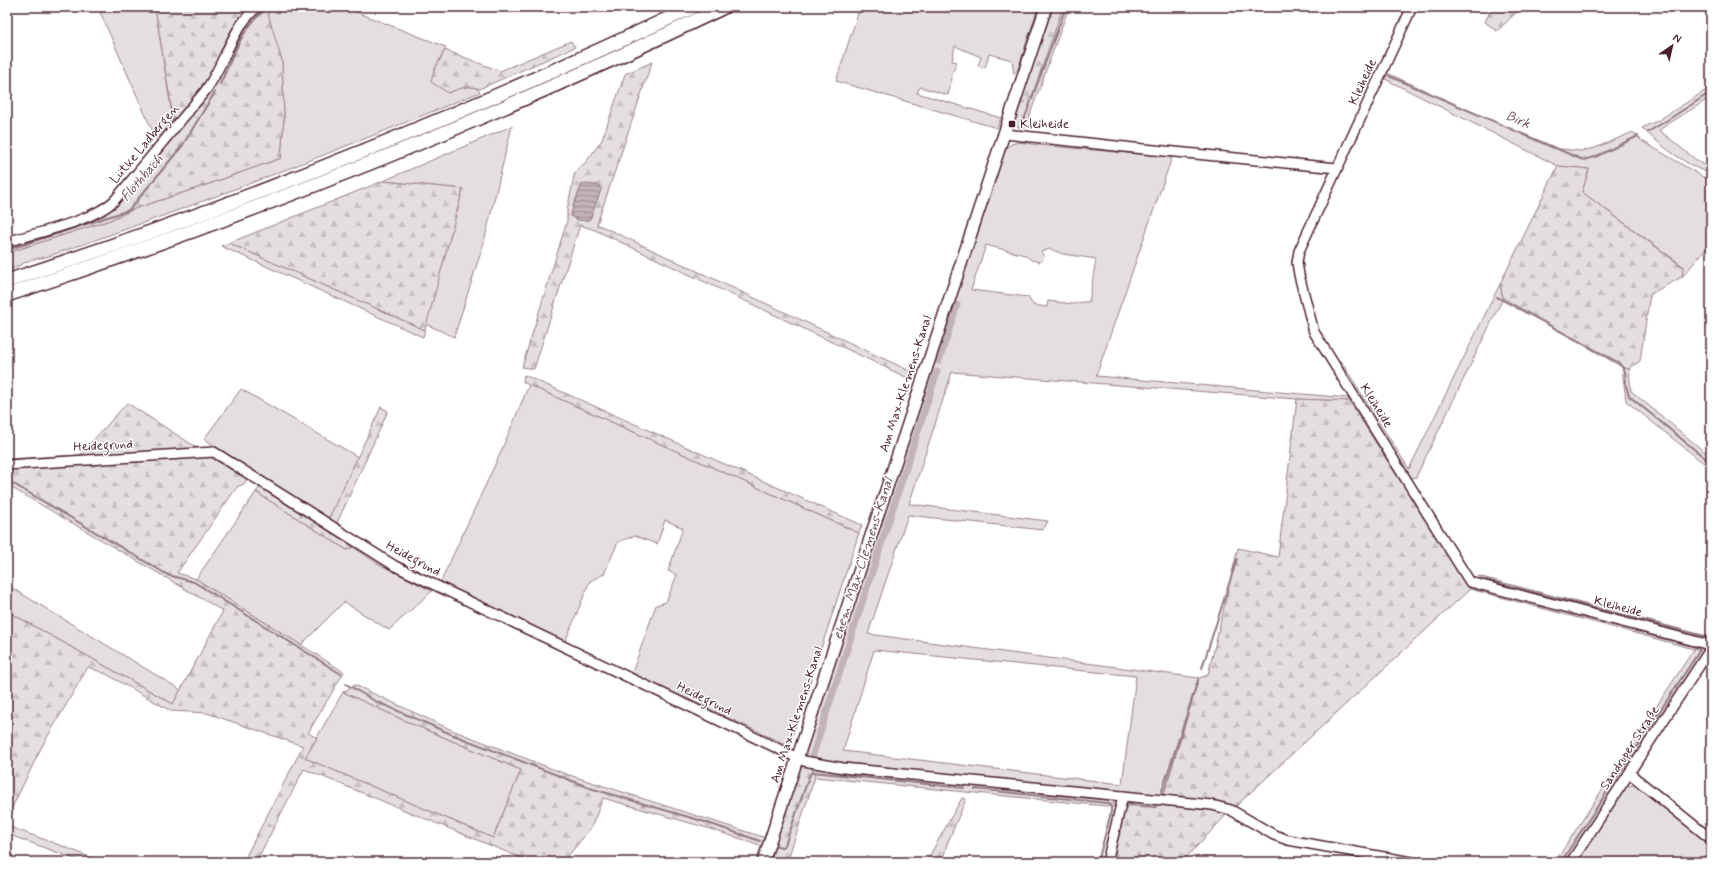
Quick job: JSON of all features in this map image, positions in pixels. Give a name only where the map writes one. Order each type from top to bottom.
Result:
[{"type":"highway","points":[[7,281],[164,227],[352,155],[505,92],[693,7]]},
{"type":"highway","points":[[7,295],[174,237],[378,159],[549,87],[724,7]]},
{"type":"main road","name":"Am Max-Klemens-Kanal","points":[[763,862],[1046,7]]},
{"type":"street","name":"Lütke Ladbergen","points":[[7,242],[88,217],[102,210],[114,201],[206,90],[215,77],[237,31],[246,18],[257,7]]},
{"type":"street","name":"Kleiheide","points":[[1412,7],[1304,238],[1298,256],[1299,275],[1310,322],[1318,339],[1470,582],[1706,644],[1711,648]]},
{"type":"street","points":[[1005,134],[1337,168]]},
{"type":"street","name":"Heidegrund","points":[[7,464],[214,452],[395,566],[797,758],[812,763],[843,768],[1212,804],[1231,810],[1274,835],[1288,840],[1412,862]]},
{"type":"street","name":"Sandruper Straße","points":[[1570,862],[1711,648]]},
{"type":"street","points":[[1629,773],[1711,839]]},
{"type":"street","points":[[1107,862],[1123,796]]},
{"type":"green space","points":[[103,7],[155,7],[173,121],[157,141],[100,12]]},
{"type":"green space","points":[[155,7],[253,7],[215,71],[174,124]]},
{"type":"green space","points":[[261,7],[266,7],[282,61],[284,117],[281,158],[134,209],[110,220],[7,253],[7,244],[96,216],[176,130],[235,39]]},
{"type":"green space","points":[[275,7],[343,7],[446,47],[434,71],[448,93],[469,86],[480,92],[373,136],[264,178],[101,238],[46,257],[31,260],[7,271],[7,253],[110,220],[134,209],[281,158],[284,117],[282,61],[266,13]]},
{"type":"green space","points":[[860,7],[1038,7],[1018,69],[1014,74],[1012,60],[989,54],[985,68],[978,66],[981,57],[955,46],[952,61],[957,62],[951,76],[952,78],[948,95],[920,87],[917,93],[1001,118],[997,128],[836,81]]},
{"type":"green space","points":[[1052,7],[1063,7],[1032,96],[1019,106]]},
{"type":"green space","points":[[1063,7],[1069,7],[1025,128],[1018,127],[1014,121],[1019,107]]},
{"type":"green space","points":[[1492,7],[1522,7],[1497,31],[1485,22]]},
{"type":"green space","points":[[571,41],[575,47],[479,89],[467,87],[448,93],[431,82],[434,71],[445,50],[500,71]]},
{"type":"green space","points":[[652,62],[597,224],[912,372],[910,379],[595,230],[580,225],[534,369],[522,367],[567,221],[567,210],[575,172],[586,162],[602,140],[625,74]]},
{"type":"green space","points":[[1387,73],[1552,148],[1581,151],[1595,148],[1633,132],[1642,141],[1705,178],[1711,179],[1711,243],[1682,277],[1683,266],[1582,192],[1589,169],[1558,166],[1385,79]]},
{"type":"green space","points":[[1711,87],[1711,97],[1659,130],[1700,163],[1711,169],[1711,173],[1694,167],[1665,148],[1642,128],[1659,120]]},
{"type":"green space","points":[[512,126],[484,242],[454,337],[426,324],[463,189],[383,181]]},
{"type":"green space","points":[[1019,142],[1172,157],[1096,376],[1348,398],[1349,401],[1297,399],[952,372],[909,504],[1048,521],[1043,530],[908,515],[868,634],[1199,678],[1163,795],[1157,798],[814,759],[807,757],[805,750],[943,329],[1005,150],[1011,144]],"holes":[[[986,245],[1025,255],[1031,260],[1040,262],[1045,257],[1041,252],[1050,249],[1063,254],[1096,259],[1089,302],[1073,304],[1048,301],[1047,307],[1033,305],[1028,297],[971,290]],[[874,650],[1136,676],[1122,784],[843,751]]]},
{"type":"green space","points":[[1558,166],[1589,169],[1582,192],[1683,267],[1682,277],[1650,294],[1640,361],[1629,369],[1622,367],[1503,298],[1500,284]]},
{"type":"green space","points":[[383,181],[463,189],[425,330],[229,243]]},
{"type":"green space","points":[[229,243],[425,330],[423,337],[221,246]]},
{"type":"green space","points":[[1500,284],[1503,298],[1416,477],[1410,478],[1336,361],[1342,363],[1409,469]]},
{"type":"green space","points":[[1622,367],[1629,369],[1631,391],[1711,457],[1711,469],[1626,401]]},
{"type":"green space","points":[[524,375],[862,525],[859,533],[529,385],[523,382]]},
{"type":"green space","points":[[529,385],[859,533],[789,746],[632,673],[656,605],[666,602],[677,575],[668,571],[683,528],[665,520],[657,544],[635,536],[618,542],[604,574],[590,581],[565,642],[450,587],[441,581],[499,456]]},
{"type":"green space","points":[[241,389],[358,457],[329,518],[204,439]]},
{"type":"green space","points":[[1297,399],[1349,401],[1470,589],[1228,813],[1182,862],[1112,862],[1127,801],[1161,804],[1199,678],[1208,675],[1238,548],[1278,557]]},
{"type":"green space","points":[[127,403],[213,459],[247,479],[244,484],[237,487],[177,573],[196,579],[344,672],[308,733],[317,738],[305,758],[493,838],[521,770],[410,723],[343,692],[355,685],[452,730],[563,773],[766,838],[763,846],[704,827],[603,798],[591,828],[563,862],[531,862],[304,769],[256,862],[243,862],[303,746],[207,713],[171,711],[106,674],[88,667],[41,748],[7,818],[7,611],[173,704],[223,611],[7,485],[7,459],[80,455]]},
{"type":"green space","points":[[381,407],[388,411],[337,523],[329,518]]},
{"type":"green space","points":[[260,487],[353,547],[347,550],[256,492]]},
{"type":"green space","points":[[256,492],[347,550],[353,547],[377,563],[432,591],[389,630],[344,602],[301,645],[196,579]]},
{"type":"green space","points":[[1478,576],[1706,636],[1711,628],[1711,640],[1483,580]]},
{"type":"green space","points":[[1465,582],[1702,646],[1703,651],[1565,862],[1555,862],[1694,649],[1470,589]]},
{"type":"green space","points":[[7,585],[181,690],[173,704],[7,611]]},
{"type":"green space","points":[[343,692],[410,723],[521,770],[493,838],[305,758]]},
{"type":"green space","points":[[800,766],[812,768],[815,777],[787,862],[767,862]]},
{"type":"green space","points":[[812,768],[1104,797],[1110,799],[1116,807],[815,777]]},
{"type":"green space","points":[[1635,785],[1711,842],[1711,858],[1708,862],[1576,862],[1626,786]]},
{"type":"green space","points":[[962,798],[966,799],[947,844],[942,862],[926,862]]},
{"type":"green space","points":[[7,826],[102,862],[83,862],[7,834]]},
{"type":"shaded area","points":[[582,184],[598,185],[601,187],[589,220],[579,220],[571,216],[573,206]]},
{"type":"waterway","name":"Flothbach","points":[[220,84],[239,42],[252,23],[269,7]]},
{"type":"waterway","points":[[1020,121],[1025,117],[1066,7]]},
{"type":"waterway","name":"Birk","points":[[1389,76],[1583,160],[1595,157],[1638,136]]},
{"type":"waterway","name":"Flothbach","points":[[7,250],[129,210],[182,146],[215,92]]},
{"type":"waterway","name":"Birk","points":[[1648,132],[1711,92]]},
{"type":"waterway","points":[[1497,297],[1619,363],[1625,371],[1626,385],[1629,396],[1711,463]]},
{"type":"waterway","name":"ehem. Max-Clemens-Kanal","points":[[939,361],[957,305]]},
{"type":"waterway","name":"ehem. Max-Clemens-Kanal","points":[[813,754],[937,372]]},
{"type":"waterway","points":[[7,480],[168,575],[194,582],[341,674]]},
{"type":"waterway","points":[[1202,668],[1237,559]]},
{"type":"waterway","points":[[1486,580],[1708,637],[1711,633]]},
{"type":"waterway","points":[[1569,613],[1693,646],[1699,650]]},
{"type":"waterway","points":[[1561,862],[1700,650]]},
{"type":"waterway","points":[[1161,794],[1198,680]]},
{"type":"waterway","points":[[346,684],[375,701],[451,734],[593,789],[702,821],[760,841]]},
{"type":"waterway","points":[[777,846],[782,847],[785,845],[810,774],[813,772],[964,788]]},
{"type":"waterway","points":[[975,789],[1107,803],[1111,805],[1111,812],[1098,862]]},
{"type":"waterway","points":[[1129,805],[1156,807]]},
{"type":"place","name":"Kleiheide","points":[[1012,124]]}]
